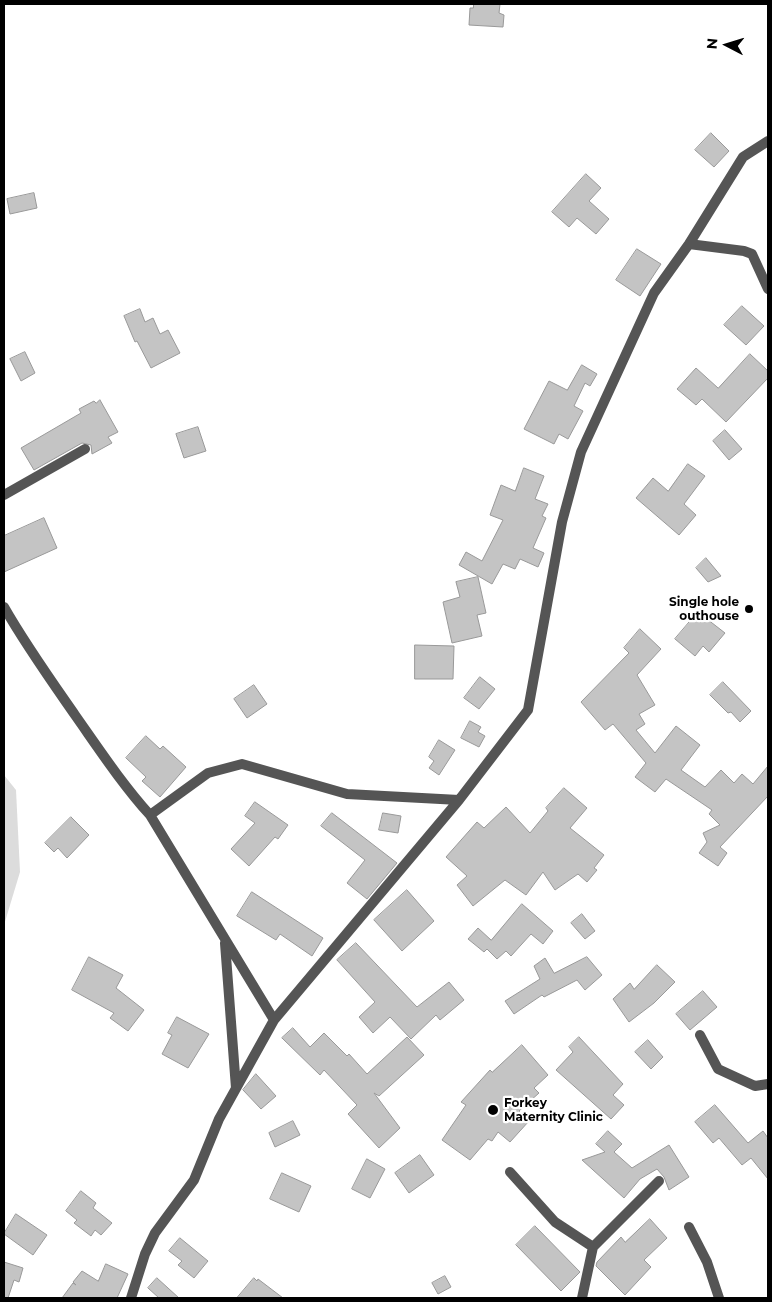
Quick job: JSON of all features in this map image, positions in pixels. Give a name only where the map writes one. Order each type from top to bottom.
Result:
[{"type":"street","points":[[131,1298],[145,1254],[155,1233],[194,1180],[219,1119],[274,1020],[459,800],[528,710],[562,522],[582,452],[654,293],[689,244],[743,157],[768,141]]},
{"type":"street","points":[[689,244],[744,251],[752,254],[768,289]]},
{"type":"street","points":[[4,495],[85,449]]},
{"type":"street","points":[[4,607],[23,640],[96,745],[130,792],[150,815],[274,1020]]},
{"type":"street","points":[[150,815],[208,774],[242,764],[346,794],[459,800]]},
{"type":"street","points":[[225,940],[236,1089]]},
{"type":"street","points":[[700,1035],[718,1069],[755,1086],[768,1084]]},
{"type":"street","points":[[510,1172],[555,1222],[593,1247]]},
{"type":"street","points":[[582,1298],[593,1247],[659,1181]]},
{"type":"street","points":[[689,1227],[707,1262],[718,1298]]},
{"type":"shaded area","points":[[4,775],[16,790],[20,872],[4,925]]},
{"type":"building","points":[[474,4],[500,4],[499,13],[504,15],[503,27],[469,25],[470,8],[473,8]]},
{"type":"building","points":[[711,133],[729,151],[714,167],[695,150]]},
{"type":"building","points":[[586,174],[601,188],[589,201],[609,219],[596,234],[577,218],[569,227],[552,212]]},
{"type":"building","points":[[34,193],[37,208],[10,214],[7,199]]},
{"type":"building","points":[[637,249],[661,264],[640,296],[616,280]]},
{"type":"building","points":[[742,306],[764,326],[746,345],[724,325]]},
{"type":"building","points":[[140,309],[145,322],[153,318],[160,334],[168,330],[180,353],[151,368],[137,341],[135,342],[124,316]]},
{"type":"building","points":[[25,352],[35,373],[21,381],[10,359]]},
{"type":"building","points":[[750,354],[768,371],[768,378],[726,422],[702,399],[696,405],[677,389],[696,368],[718,388]]},
{"type":"building","points":[[582,365],[597,374],[590,386],[585,383],[574,406],[583,411],[568,439],[559,434],[554,444],[524,429],[549,381],[567,390]]},
{"type":"building","points":[[100,400],[118,432],[108,437],[112,443],[92,454],[91,445],[82,443],[34,470],[21,448],[81,413],[79,409]]},
{"type":"building","points":[[198,427],[206,451],[184,458],[176,434]]},
{"type":"building","points":[[725,430],[742,449],[729,460],[713,441]]},
{"type":"building","points":[[688,464],[705,476],[684,504],[696,515],[679,535],[636,498],[653,478],[668,491]]},
{"type":"building","points":[[524,468],[544,476],[535,499],[548,504],[542,516],[546,518],[533,548],[544,553],[538,567],[520,559],[515,569],[503,564],[492,584],[459,565],[466,552],[482,561],[503,520],[490,515],[501,485],[515,491]]},
{"type":"building","points":[[44,518],[57,548],[4,572],[4,536]]},
{"type":"building","points":[[706,558],[721,576],[708,582],[696,568]]},
{"type":"building","points":[[478,577],[486,613],[477,615],[482,636],[452,643],[443,602],[460,597],[456,582]]},
{"type":"building","points":[[698,612],[725,633],[709,652],[703,646],[695,656],[675,639]]},
{"type":"building","points":[[640,629],[661,649],[637,675],[655,705],[639,714],[645,724],[636,730],[655,753],[676,726],[700,745],[681,770],[705,787],[721,770],[734,783],[742,774],[753,784],[768,766],[768,796],[720,847],[727,853],[718,866],[699,853],[707,842],[703,833],[720,825],[709,814],[712,810],[666,779],[655,792],[635,777],[646,763],[613,724],[605,730],[581,702],[629,653],[624,648]]},
{"type":"building","points":[[415,645],[454,646],[453,679],[415,679]]},
{"type":"building","points":[[480,677],[495,689],[479,709],[464,698]]},
{"type":"building","points":[[723,682],[751,711],[740,722],[710,695]]},
{"type":"building","points":[[254,685],[267,704],[247,718],[234,699]]},
{"type":"building","points":[[470,721],[481,727],[478,732],[485,736],[479,747],[461,738]]},
{"type":"building","points":[[146,736],[160,749],[163,746],[186,767],[160,797],[142,781],[146,777],[126,758]]},
{"type":"building","points":[[439,740],[455,750],[439,775],[429,768],[434,761],[429,757]]},
{"type":"building","points":[[564,788],[587,808],[570,828],[604,855],[594,868],[597,870],[587,882],[578,874],[555,890],[543,872],[526,895],[505,880],[473,906],[457,885],[467,876],[446,857],[477,822],[484,828],[506,807],[530,833],[548,811],[546,808]]},
{"type":"building","points":[[255,802],[288,825],[278,839],[275,837],[249,866],[231,849],[255,823],[245,816]]},
{"type":"building","points":[[332,813],[397,863],[367,899],[347,883],[365,860],[321,826]]},
{"type":"building","points":[[383,813],[401,816],[398,833],[379,830]]},
{"type":"building","points":[[71,817],[89,835],[67,858],[58,848],[54,852],[45,843]]},
{"type":"building","points":[[407,890],[434,921],[402,951],[374,920]]},
{"type":"building","points":[[252,892],[323,938],[312,956],[280,934],[276,940],[237,916]]},
{"type":"building","points":[[522,904],[553,931],[543,944],[531,934],[511,956],[506,951],[497,959],[487,949],[484,952],[468,939],[478,928],[491,940]]},
{"type":"building","points":[[582,914],[595,931],[585,939],[571,923]]},
{"type":"building","points":[[356,943],[417,1007],[449,982],[464,1000],[440,1020],[436,1015],[411,1039],[390,1017],[373,1033],[359,1017],[375,1002],[337,960]]},
{"type":"building","points":[[89,957],[123,975],[116,988],[144,1010],[128,1031],[110,1018],[114,1013],[72,990]]},
{"type":"building","points":[[587,957],[602,975],[585,990],[577,980],[544,997],[542,995],[514,1014],[505,1001],[540,979],[534,966],[545,958],[554,973]]},
{"type":"building","points":[[657,965],[675,982],[654,1003],[629,1022],[613,999],[630,983],[634,989]]},
{"type":"building","points":[[703,991],[717,1007],[690,1030],[676,1014]]},
{"type":"building","points":[[177,1017],[209,1034],[188,1068],[162,1054],[172,1035],[168,1033]]},
{"type":"building","points":[[293,1028],[310,1047],[324,1033],[347,1056],[349,1054],[367,1074],[407,1037],[424,1055],[379,1096],[374,1093],[400,1128],[379,1148],[348,1114],[357,1105],[324,1070],[320,1075],[282,1038]]},
{"type":"building","points":[[579,1037],[623,1084],[613,1095],[624,1105],[611,1119],[556,1070],[573,1052],[569,1047]]},
{"type":"building","points":[[648,1040],[663,1057],[651,1069],[635,1052]]},
{"type":"building","points":[[522,1045],[548,1075],[534,1088],[539,1093],[519,1111],[529,1121],[510,1142],[498,1132],[492,1141],[488,1139],[470,1160],[442,1140],[466,1105],[461,1102],[490,1070],[492,1072]]},
{"type":"building","points":[[256,1074],[276,1096],[261,1109],[243,1090]]},
{"type":"building","points":[[715,1105],[748,1143],[763,1131],[768,1138],[768,1179],[751,1158],[742,1165],[719,1138],[713,1143],[695,1122]]},
{"type":"building","points":[[293,1121],[300,1135],[275,1147],[269,1133]]},
{"type":"building","points":[[608,1131],[622,1144],[614,1152],[632,1168],[669,1145],[689,1177],[669,1190],[664,1177],[657,1169],[640,1179],[624,1198],[582,1160],[605,1152],[596,1144]]},
{"type":"building","points":[[420,1155],[434,1175],[409,1193],[395,1173]]},
{"type":"building","points":[[367,1159],[385,1169],[370,1198],[352,1189]]},
{"type":"building","points":[[282,1173],[311,1186],[299,1212],[270,1199]]},
{"type":"building","points":[[81,1191],[96,1203],[93,1208],[112,1223],[101,1235],[95,1230],[91,1236],[74,1223],[77,1220],[66,1211]]},
{"type":"building","points":[[16,1214],[47,1235],[33,1255],[4,1234]]},
{"type":"building","points":[[650,1219],[667,1238],[644,1260],[651,1267],[625,1295],[596,1266],[597,1262],[621,1237],[625,1242]]},
{"type":"building","points":[[535,1226],[580,1272],[561,1291],[516,1245]]},
{"type":"building","points":[[180,1238],[208,1261],[194,1278],[178,1265],[182,1261],[169,1251]]},
{"type":"building","points":[[4,1262],[23,1268],[19,1282],[14,1280],[8,1298],[4,1298]]},
{"type":"building","points":[[106,1264],[128,1274],[117,1298],[62,1298],[73,1283],[76,1285],[73,1282],[82,1271],[98,1281]]},
{"type":"building","points":[[445,1276],[451,1287],[438,1294],[432,1283]]},
{"type":"building","points":[[157,1278],[179,1298],[159,1298],[148,1288]]},
{"type":"building","points":[[254,1278],[257,1281],[258,1279],[283,1298],[237,1298]]},
{"type":"place","name":"Single hole outhouse","points":[[749,609]]},
{"type":"place","name":"Forkey Maternity Clinic","points":[[493,1110]]}]
